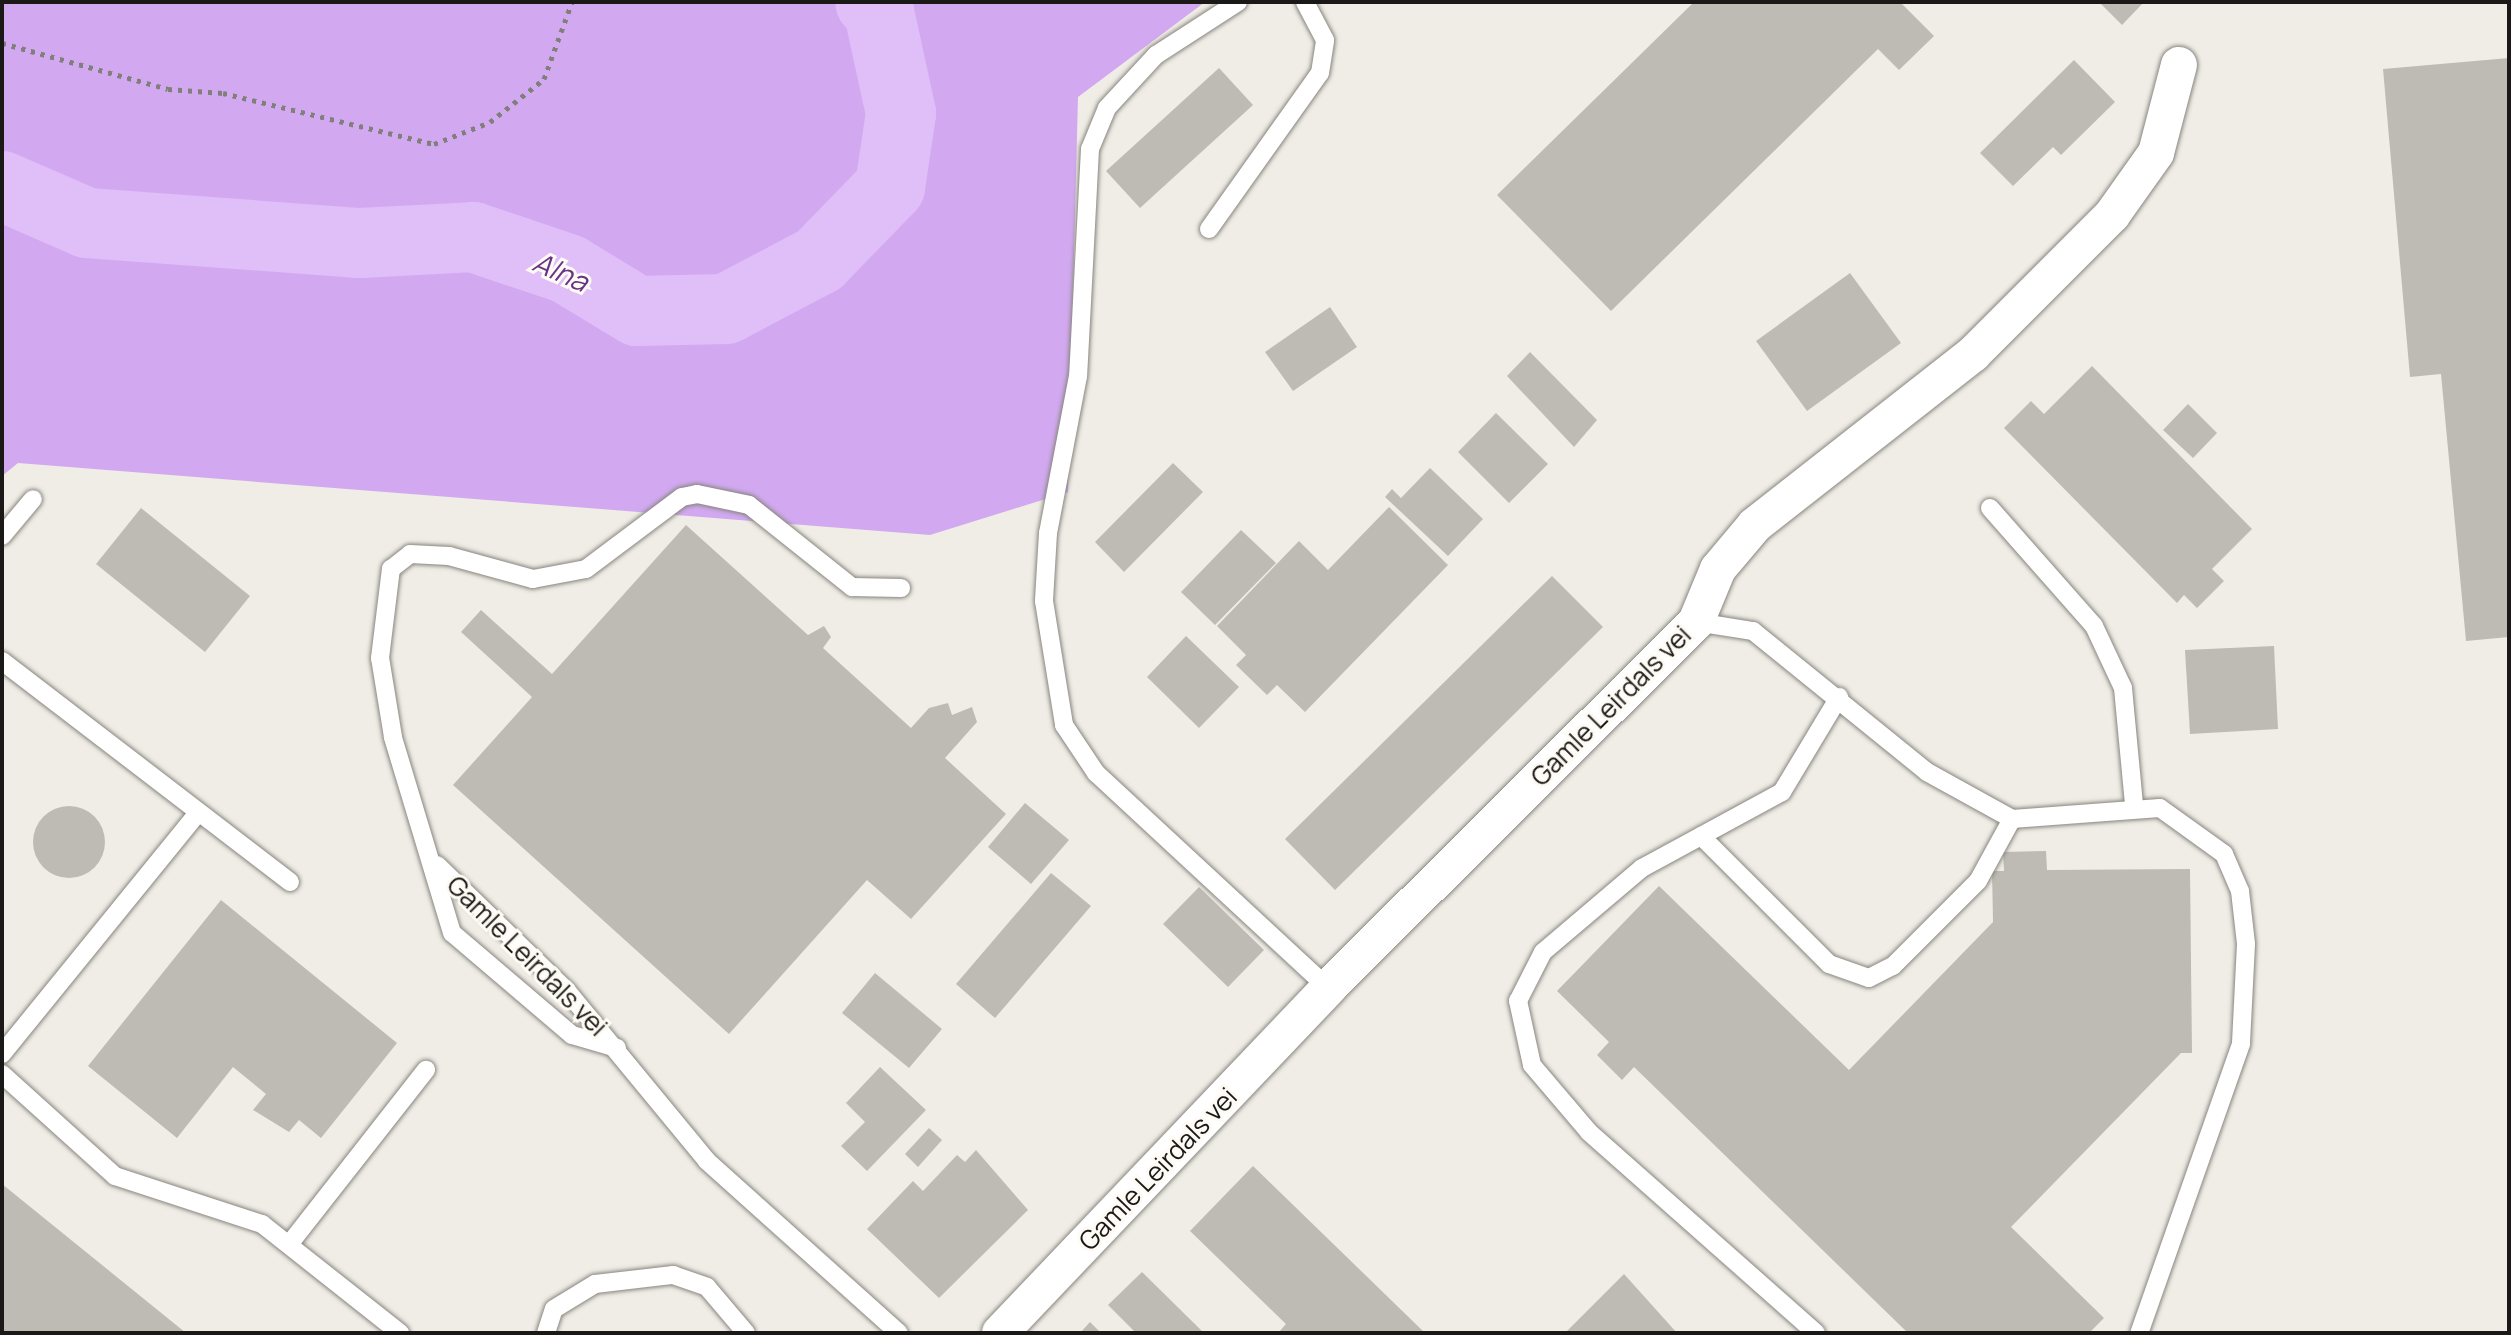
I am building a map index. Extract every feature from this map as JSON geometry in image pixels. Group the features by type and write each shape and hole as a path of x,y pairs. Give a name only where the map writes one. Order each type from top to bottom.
{"street":[{"name":"Gamle Leirdals vei","path":"1000,1333 1328,988 1696,622 1718,569 1755,525 1973,354 2112,215 2156,153 2179,65"}],"lane":[{"path":"1238,2 1156,55 1107,108 1090,149 1078,376 1048,533 1044,601 1064,725 1096,773 1328,988"},
{"path":"1209,229 1320,73 1325,40 1305,2"},
{"name":"Gamle Leirdals vei","path":"617,1048 572,1035 452,933 436,863 404,779 380,658 391,569 410,554 449,556 533,579 573,572 682,497 697,494 749,505 852,587 901,588"},
{"path":"2,536 33,499"},
{"path":"1990,508 2094,626 2123,688 2134,805"},
{"path":"1696,622 1753,631 1839,697 1927,772 2012,819 2056,821 2134,805 2160,808 2224,854 2240,891 2247,998 2241,1044 2139,1333"},
{"path":"2,661 290,882"},
{"path":"1816,1333 1589,1132 1522,1043 1518,1001 1543,952 1642,868 1782,792 1839,697"},
{"path":"2,1054 198,813"},
{"path":"1701,836 1829,964 1869,978 1893,966 1978,881 2012,819"},
{"name":"Gamle Leirdals vei","path":"436,863 617,1048 707,1161 899,1333"},
{"path":"291,1242 426,1070"},
{"path":"2,1074 115,1176 232,1212 291,1242 400,1333"},
{"path":"546,1333 554,1309 595,1284 673,1275 707,1287 746,1333"}],"path":[{"path":"2,43 168,89 223,93 434,144 490,122 544,79 572,2"}],"shaded area":[{"path":"2,2 1205,2 1078,97 1068,492 930,535 18,463 2,476"}],"building":[{"path":"1694,2 1900,2 1934,36 1899,70 1878,49 1611,311 1497,195"},
{"path":"2099,2 2144,2 2122,25"},
{"path":"2509,58 2509,637 2466,641 2441,374 2410,377 2383,69"},
{"path":"2074,60 2115,102 2061,155 2053,147 2013,186 1980,153"},
{"path":"1219,68 1253,105 1140,208 1106,171"},
{"path":"1850,273 1901,343 1807,411 1756,341"},
{"path":"1330,307 1357,347 1293,391 1265,352"},
{"path":"1530,352 1597,420 1574,447 1507,376"},
{"path":"2092,366 2252,529 2212,569 2224,581 2197,608 2184,595 2177,603 2004,428 2031,401 2044,414"},
{"path":"2188,404 2217,433 2193,458 2163,430"},
{"path":"1496,413 1548,464 1509,503 1458,452"},
{"path":"1173,463 1203,492 1124,572 1095,542"},
{"path":"1430,468 1483,519 1448,556 1385,497 1392,489 1401,498"},
{"path":"1389,507 1448,565 1305,712 1277,685 1267,695 1236,665 1246,655 1217,626 1299,541 1328,570"},
{"path":"141,508 250,596 205,652 96,564"},
{"path":"686,525 808,635 824,626 831,637 823,648 911,728 929,708 948,703 952,715 972,707 977,722 945,758 1006,814 911,919 867,880 729,1034 453,785 532,697 461,632 481,610 552,674"},
{"path":"1241,530 1276,563 1215,625 1181,592"},
{"path":"1552,576 1603,627 1335,890 1285,839"},
{"path":"1186,636 1239,687 1199,728 1147,677"},
{"path":"2274,646 2278,729 2190,734 2185,650"},
{"path":"1025,803 1069,840 1031,884 988,847"},
{"path":"76,806 95,816 103,828 103,856 95,868 83,876 62,878 43,868 35,856 33,835 43,816 55,808"},
{"path":"2046,851 2047,870 2190,869 2192,1053 2181,1053 2011,1227 2104,1318 2089,1333 1908,1333 1634,1067 1622,1080 1597,1055 1609,1042 1557,991 1659,886 1849,1070 1993,922 1992,871 2004,871 2003,852"},
{"path":"1051,873 1091,906 995,1018 956,984"},
{"path":"1199,887 1264,950 1228,987 1163,924"},
{"path":"221,900 397,1043 321,1138 299,1120 289,1132 253,1110 266,1094 233,1067 177,1138 88,1066"},
{"path":"875,973 942,1029 909,1068 842,1013"},
{"path":"880,1067 926,1110 867,1171 841,1146 865,1122 846,1103"},
{"path":"929,1128 942,1140 918,1167 905,1154"},
{"path":"976,1150 1028,1210 939,1298 867,1229 913,1181 923,1191 957,1155 965,1162"},
{"path":"1253,1166 1425,1333 1278,1333 1286,1324 1190,1231"},
{"path":"2,1184 186,1333 2,1333"},
{"path":"1142,1272 1204,1333 1136,1333 1108,1305"},
{"path":"1624,1274 1677,1333 1565,1333"},
{"path":"1090,1322 1101,1333 1080,1333"}],"waterway":[{"name":"Alna","path":"2,186 87,223 360,243 473,237 568,269 637,311 726,309 819,260 890,187 901,113 879,12 870,2"}]}
